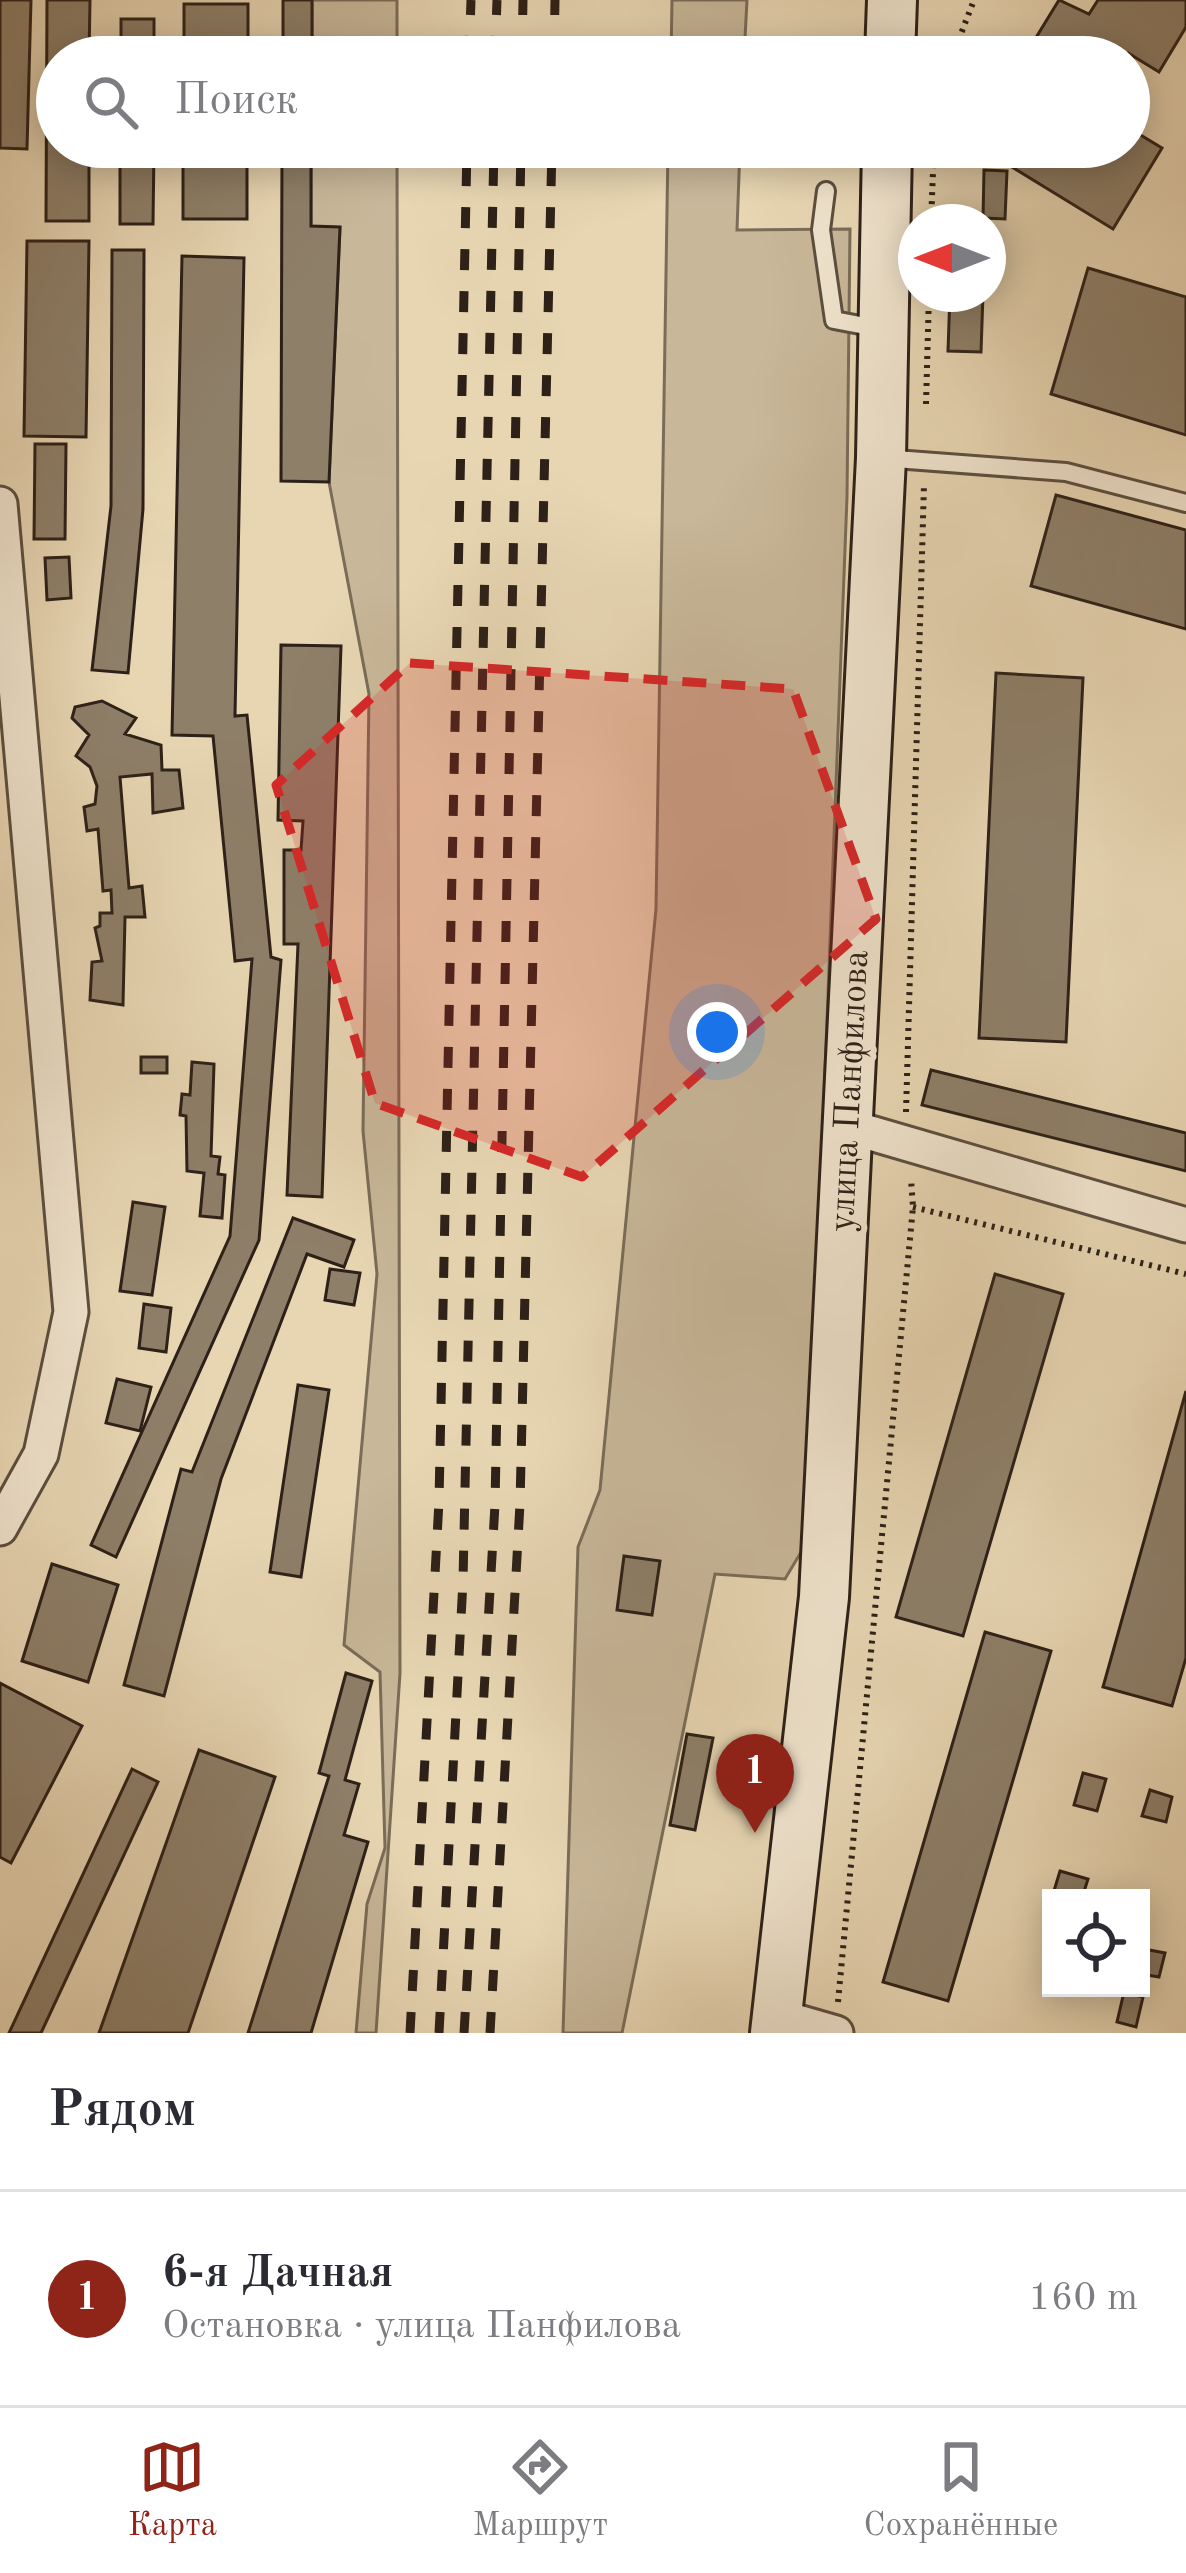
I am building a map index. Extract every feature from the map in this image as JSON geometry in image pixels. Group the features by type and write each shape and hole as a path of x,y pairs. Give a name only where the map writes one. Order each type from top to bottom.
{"main road":[{"path":"891,36 892,0"},
{"name":"улица Панфилова","path":"776,2025 824,1598 850,1126 903,459 882,329 886,168"}],"street":[{"path":"0,504 71,1312 41,1454 0,1528"},
{"path":"850,1126 1186,1225"},
{"path":"776,2025 836,2033"}],"lane":[{"path":"826,191 821,230 834,320 882,329"},
{"path":"903,459 1066,472 1186,503"}],"path":[{"path":"960,36 974,0"},
{"path":"932,204 933,168"},
{"path":"836,2033 913,1207 908,1144 903,459 926,312"},
{"path":"913,1207 1186,1274"}],"highlighted area":[{"path":"410,663 793,689 876,919 582,1177 375,1103 276,785"}],"shaded area":[{"path":"312,0 397,0 397,36 312,36"},
{"path":"672,0 747,0 745,36 671,36"},
{"path":"311,168 397,168 400,1673 376,2033 356,2033 367,1904 385,1848 380,1672 344,1645 377,1274 363,1131 369,694 329,482 340,228 311,226"},
{"path":"668,168 739,168 737,230 850,229 847,497 807,1542 785,1579 715,1574 622,2033 563,2033 578,1547 600,1490 656,909"}],"building":[{"path":"0,0 31,0 27,149 0,148"},
{"path":"47,0 90,0 89,36 47,36"},
{"path":"283,0 312,0 312,36 283,36"},
{"path":"1059,0 1089,14 1098,0 1186,0 1186,27 1159,72 1150,66 1150,36 1037,36"},
{"path":"184,4 248,4 248,36 184,36"},
{"path":"121,19 154,19 154,36 121,36"},
{"path":"1150,141 1162,148 1150,168"},
{"path":"46,168 89,168 89,221 46,221"},
{"path":"120,168 154,168 153,224 120,224"},
{"path":"183,168 247,168 247,219 183,219"},
{"path":"282,168 311,168 311,226 340,227 329,482 281,481"},
{"path":"1014,168 1150,168 1113,229"},
{"path":"984,170 1007,171 1006,204 983,204"},
{"path":"27,241 89,241 86,437 24,436"},
{"path":"112,250 144,250 143,509 128,673 92,670 111,506"},
{"path":"182,256 244,258 235,716 247,715 271,957 281,960 259,1240 116,1557 91,1545 230,1236 252,959 235,961 213,736 172,735"},
{"path":"1088,268 1186,297 1186,435 1051,394"},
{"path":"949,312 982,312 981,352 948,351"},
{"path":"35,444 66,444 65,539 34,539"},
{"path":"1056,495 1186,530 1186,629 1031,586"},
{"path":"69,557 71,598 47,600 45,558"},
{"path":"281,645 341,646 322,1197 287,1195 298,944 284,944 284,850 301,850 303,821 278,820"},
{"path":"996,673 1083,678 1066,1042 979,1038"},
{"path":"102,701 136,718 125,734 161,745 162,770 179,770 183,808 153,813 152,774 120,777 129,888 142,886 145,917 125,917 123,1005 90,1000 92,962 102,961 95,928 100,926 100,913 112,913 111,890 103,891 98,829 87,831 84,807 95,804 97,786 90,767 76,756 89,735 72,718 75,707"},
{"path":"141,1057 167,1057 167,1073 141,1073"},
{"path":"192,1062 214,1064 211,1156 220,1157 218,1174 225,1175 222,1218 200,1216 204,1173 187,1171 186,1116 180,1115 182,1094 190,1095"},
{"path":"931,1070 1186,1133 1186,1171 922,1105"},
{"path":"133,1202 165,1207 152,1295 120,1291"},
{"path":"293,1218 354,1240 344,1267 307,1254 221,1479 164,1696 124,1685 181,1469 192,1472"},
{"path":"330,1269 360,1273 354,1305 325,1300"},
{"path":"995,1274 1063,1294 963,1636 896,1617"},
{"path":"144,1304 171,1308 166,1352 139,1348"},
{"path":"117,1379 151,1387 140,1431 106,1423"},
{"path":"298,1385 329,1390 301,1577 270,1572"},
{"path":"1186,1391 1186,1658 1172,1706 1103,1687"},
{"path":"624,1556 660,1561 652,1615 617,1610"},
{"path":"52,1564 118,1585 88,1682 22,1661"},
{"path":"985,1632 1051,1651 948,2001 883,1982"},
{"path":"346,1673 372,1681 345,1780 359,1784 344,1835 368,1842 311,2033 248,2033 329,1776 319,1773"},
{"path":"0,1683 82,1726 11,1863 0,1857"},
{"path":"687,1734 713,1738 695,1830 670,1825"},
{"path":"199,1750 275,1777 188,2033 99,2033"},
{"path":"132,1769 158,1782 41,2033 9,2033"},
{"path":"1083,1773 1106,1779 1097,1811 1074,1805"},
{"path":"1150,1790 1172,1797 1166,1822 1142,1816"},
{"path":"1060,1871 1088,1879 1085,1889 1055,1889"},
{"path":"1150,1950 1165,1953 1159,1977 1150,1976"},
{"path":"1123,1997 1143,1997 1136,2027 1117,2022"}],"railway":[{"path":"470,36 471,0"},
{"path":"496,36 497,0"},
{"path":"522,36 523,0"},
{"path":"554,36 555,0"},
{"path":"410,2033 439,1501 467,168"},
{"path":"439,2033 463,1581 494,168"},
{"path":"464,2033 495,1505 521,168"},
{"path":"490,2033 520,1504 552,168"}],"place":[{"name":"6-я Дачная","path":"755,1833"}]}
